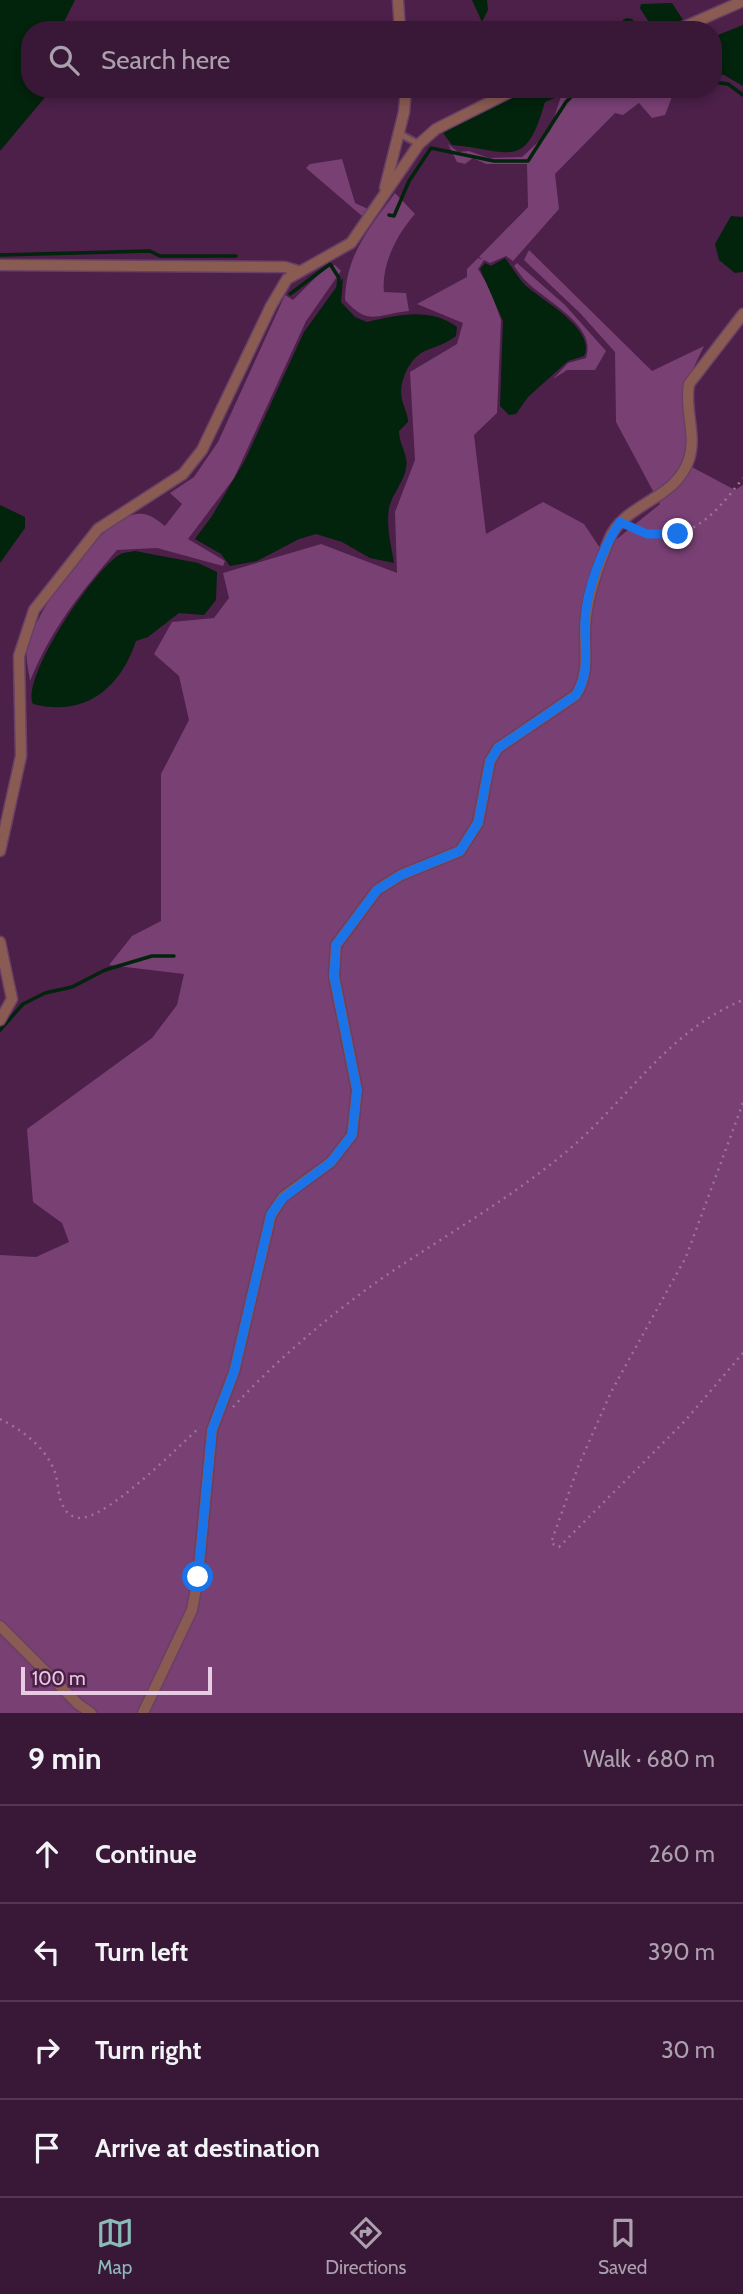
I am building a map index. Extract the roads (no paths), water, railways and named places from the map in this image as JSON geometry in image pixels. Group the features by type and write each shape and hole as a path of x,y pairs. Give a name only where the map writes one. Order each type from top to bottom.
{"street":[{"path":"398,0 399,21"},
{"path":"697,21 743,1"},
{"path":"384,195 405,98"},
{"path":"0,851 21,756 19,656 34,610 98,530 183,474 190,466 202,450 271,306 288,279 351,243 419,144 436,129 498,98"},
{"path":"0,265 285,267 298,271"},
{"path":"143,1713 192,1610 198,1577 212,1430 224,1411 271,1214 283,1198 331,1162 352,1135 357,1090 334,976 336,945 377,890 401,875 460,851 478,823 490,761 498,748 576,695 583,682 587,664 585,620 590,595 610,537 620,522 665,494 685,469 691,442 689,384 743,314"},
{"path":"0,942 12,999 0,1020"},
{"path":"0,1626 78,1704 91,1713"}],"lane":[{"path":"399,133 419,144"}],"waterway":[{"path":"722,83 728,84 743,95"},
{"path":"389,215 394,216 409,181 431,148 494,161 528,161 570,98"},
{"path":"0,255 150,251 160,256 236,256"},
{"path":"290,294 330,264 339,278 338,287"},
{"path":"0,1030 23,1004 45,993 72,987 105,970 152,956 174,956"}]}
